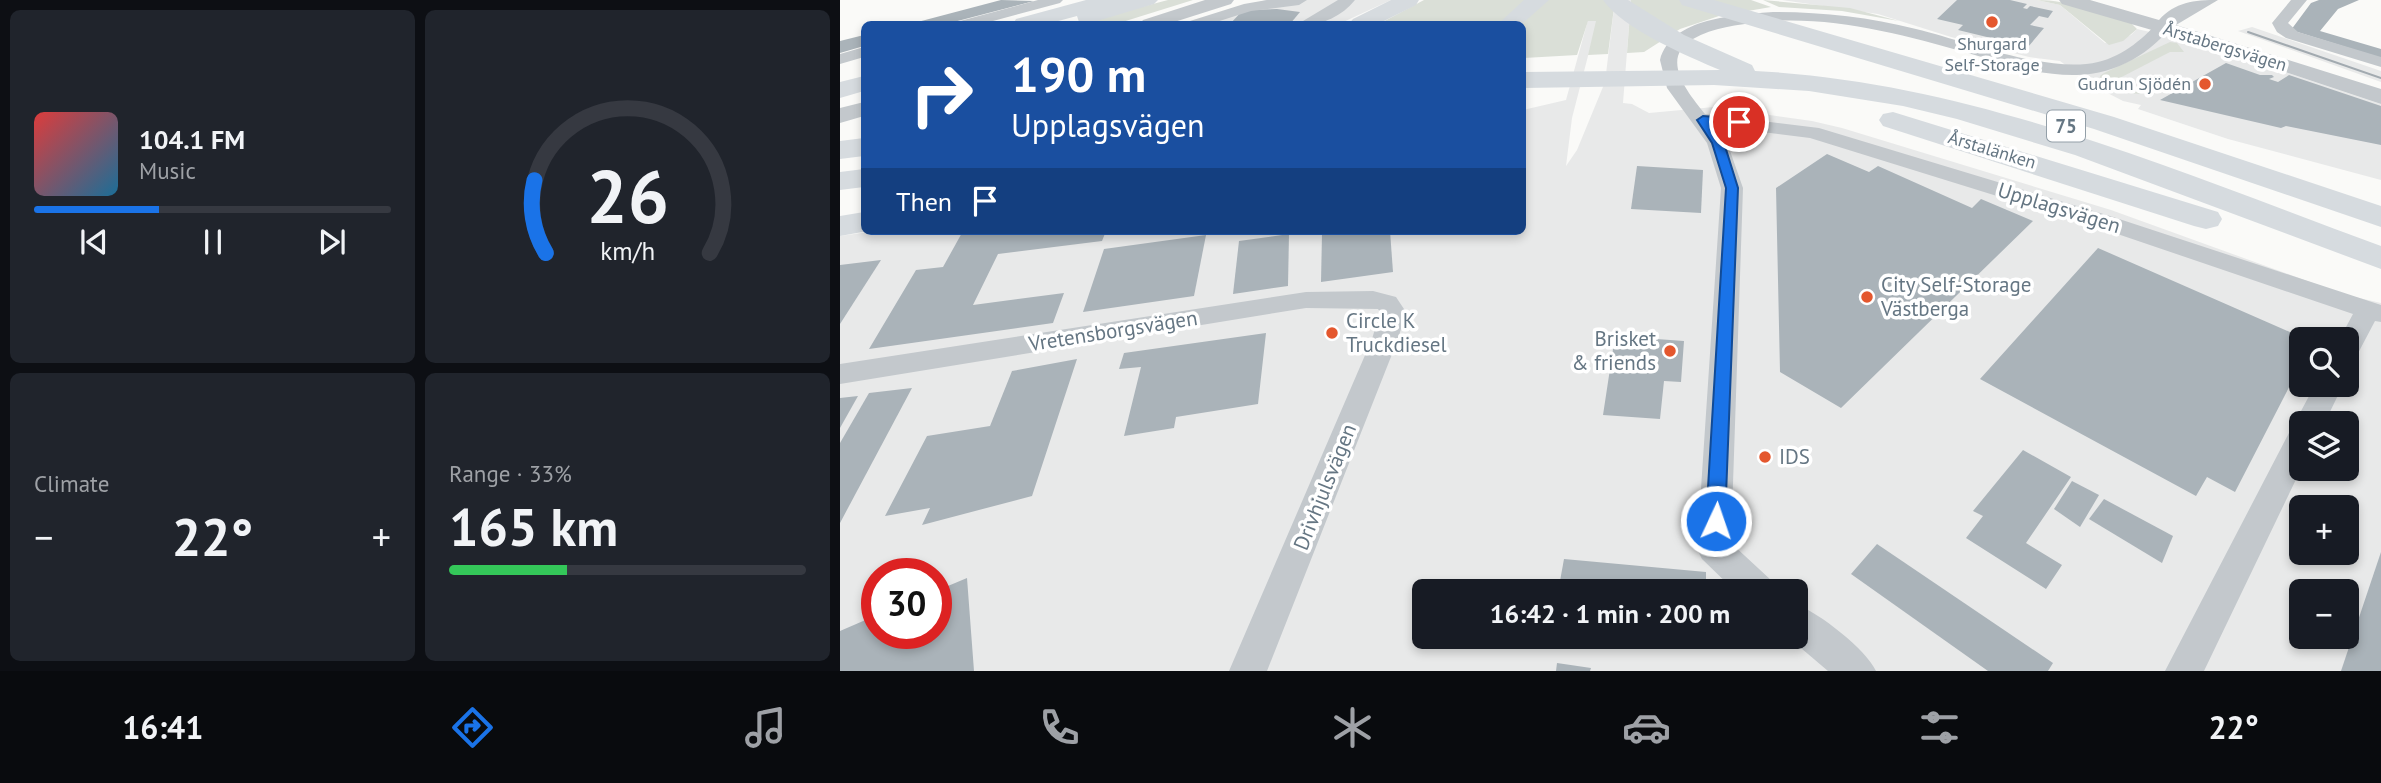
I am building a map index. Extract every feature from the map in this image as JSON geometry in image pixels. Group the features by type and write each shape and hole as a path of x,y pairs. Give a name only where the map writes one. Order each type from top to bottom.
{"highway":[{"path":"1513,21 1538,0"},
{"name":"Årstalänken","path":"1614,0 1647,25 1707,56 1786,87 2030,162 2381,276"},
{"name":"75","path":"1690,0 2104,123 2381,217"},
{"path":"1366,21 1406,1"},
{"name":"75","path":"1526,69 1672,59 1788,64 1881,77 1999,105 2381,232"},
{"name":"75","path":"1526,69 1817,85 1901,97 2031,132 2150,172 2381,258"},
{"path":"840,150 861,147"},
{"path":"840,166 861,163"},
{"path":"840,181 861,178"},
{"path":"840,204 861,200"},
{"path":"840,226 861,222"}],"main road":[{"path":"1035,21 1110,0"},
{"path":"1074,21 1147,0"},
{"path":"840,77 861,71"},
{"path":"840,90 861,84"}],"street":[{"path":"976,21 1055,0"},
{"path":"1159,21 1224,0"},
{"path":"1206,21 1249,8 1299,0"},
{"path":"1312,21 1347,0"},
{"name":"Årstabergsvägen","path":"2069,0 2165,24 2381,87"},
{"name":"Årstabergsvägen","path":"2093,0 2381,97"},
{"path":"1746,579 1714,549 1732,188 1718,143 1703,120 1672,84 1668,66 1671,51 1680,39 1728,21 1780,14 1840,18 1887,27 2038,66 2067,70 2108,66 2148,41 2183,10 2208,0"},
{"path":"2299,0 2280,23 2283,29 2292,35 2381,62"},
{"path":"840,59 861,53"},
{"path":"840,116 861,110"},
{"name":"Upplagsvägen","path":"1703,120 1812,132 2102,221 2374,312 2359,333"},
{"name":"Vretensborgsvägen","path":"840,374 1306,300 1373,299 1387,303"},
{"name":"Drivhjulsvägen","path":"1248,671 1385,339 1393,312 1387,303"},
{"path":"2184,671 2289,463"},
{"path":"1808,631 1857,671"}],"shaded area":[{"path":"1168,0 1193,0 1126,21 1088,21"},
{"path":"1266,0 1391,0 1346,21 1200,21"},
{"path":"1424,0 1615,0 1608,54 1588,55 1596,21 1588,21 1577,55 1526,58 1526,21 1385,21"},
{"path":"1615,0 1631,0 1623,103 1632,104 1649,113 1714,107 1842,128 2111,210 2346,295 2381,303 2381,671 840,671 840,236 861,233 1526,235 1526,109 1566,100 1588,20 1597,21 1572,118 1566,166 1577,150 1605,82"},
{"path":"1631,0 1751,0 1771,7 1719,16 1680,29 1644,52 1627,53"},
{"path":"1763,0 1850,8 1899,21 1842,11 1779,7"},
{"path":"1782,0 2037,0 2060,5 2105,43 2131,35 2137,29 2202,44 2381,104 2381,180 2228,139 2138,109 2141,105 2123,101 2094,86 2060,61 2029,57 1951,37 1878,14"},
{"path":"2037,0 2085,8 2131,23 2137,29 2123,41 2109,45 2060,5"},
{"path":"2252,27 2381,71 2381,82 2238,31"},
{"path":"2170,42 2177,43 2184,52 2170,52 2112,82 2141,94 2129,93 2101,80 2100,76 2104,73"}],"building":[{"path":"1001,0 1034,1 957,21 921,21"},
{"name":"Shurgard Self-Storage","path":"1957,0 2010,0 2027,4 2023,8 2030,6 2053,11 2048,18 2039,16 2030,25 2044,28 2028,47 1958,30 1963,25 1937,19"},
{"path":"2319,0 2359,0 2338,9 2320,31 2381,49 2381,58 2291,30 2311,3"},
{"path":"1277,9 1300,12 1292,21 1233,21 1243,10"},
{"path":"861,36 861,47 840,53 840,41"},
{"path":"2226,63 2260,75 2272,75 2274,77 2269,79 2278,82 2289,75 2381,106 2381,145 2286,126 2281,128 2160,100"},
{"name":"City Self-Storage Västberga","path":"1827,154 1869,172 1878,166 1972,208 1981,199 2033,221 1841,408 1780,372 1776,188"},
{"path":"1637,166 1703,170 1701,213 1631,209"},
{"path":"961,235 1104,235 1102,241 998,254 973,305 1064,293 1053,323 869,349 916,270 943,267"},
{"path":"1206,235 1194,296 1083,312 1104,249"},
{"path":"1289,235 1288,286 1233,294 1239,241"},
{"path":"1322,235 1390,235 1393,272 1321,282"},
{"path":"2098,248 2289,332 2289,387 2235,492 2207,477 2196,496 1980,379"},
{"path":"881,260 840,324 840,265"},
{"path":"1266,333 1258,404 1176,417 1174,428 1124,436 1141,367 1119,369 1124,353"},
{"path":"1615,336 1684,341 1681,382 1664,381 1660,419 1603,415"},
{"path":"1077,359 1032,496 922,525 930,508 885,516 927,436 990,426 1012,371"},
{"path":"912,388 840,523 840,443 869,393"},
{"path":"858,396 840,428 840,398"},
{"path":"2023,450 2071,477 2026,543 2062,565 2046,589 1966,538 1983,516 1973,511"},
{"path":"2072,481 2099,495 2080,527 2054,509"},
{"path":"2104,499 2173,536 2162,563 2089,519"},
{"path":"1877,544 2053,663 2048,671 1988,671 1851,574"},
{"path":"2381,552 2381,671 2341,671 2348,649 2359,649 2359,617"},
{"path":"1564,559 1706,572 1706,579 1560,579"},
{"path":"967,578 974,671 840,671 840,631 861,622 861,649 952,649 952,584"},
{"path":"1557,663 1591,668 1590,671 1556,671"}],"tram line":[{"path":"2248,32 2381,78"}],"place":[{"name":"Shurgard Self-Storage","path":"1992,22"},
{"name":"Gudrun Sjödén","path":"2205,84"},
{"name":"City Self-Storage Västberga","path":"1867,297"},
{"name":"Circle K Truckdiesel","path":"1332,333"},
{"name":"Brisket & friends","path":"1670,351"},
{"name":"IDS","path":"1765,457"}],"route":[{"path":"1716,521 1732,188 1718,143 1703,120 1739,122"}]}
